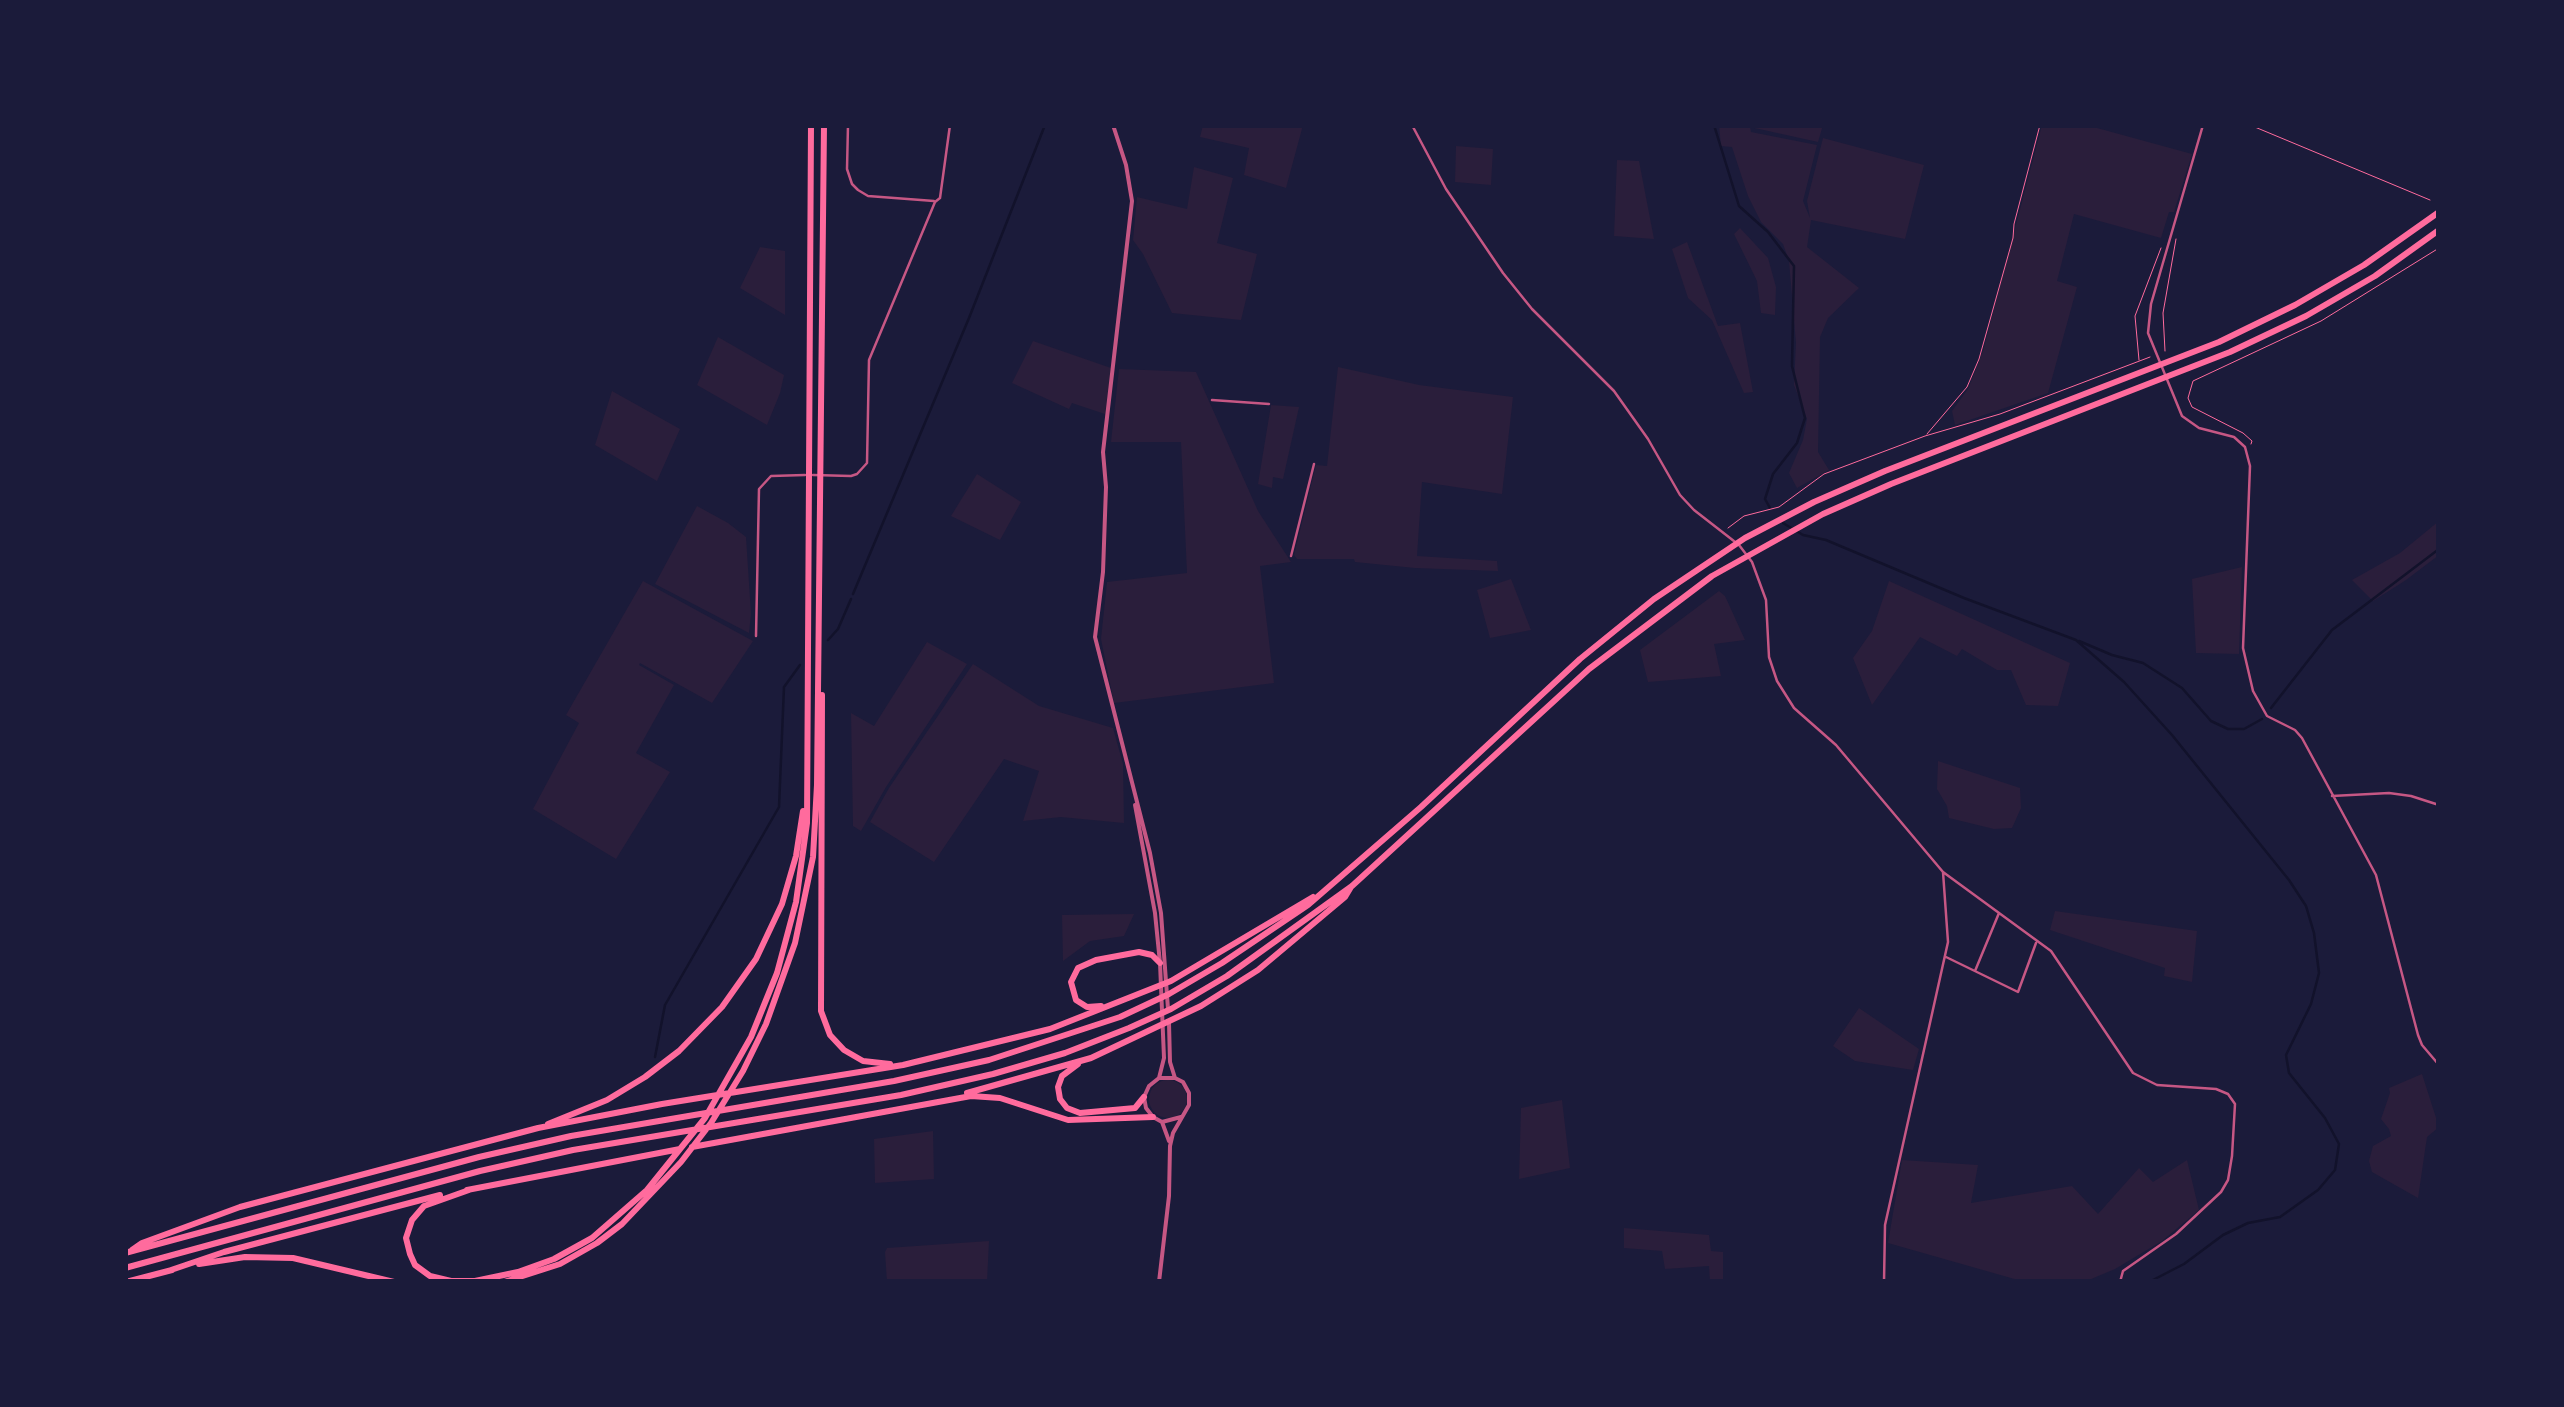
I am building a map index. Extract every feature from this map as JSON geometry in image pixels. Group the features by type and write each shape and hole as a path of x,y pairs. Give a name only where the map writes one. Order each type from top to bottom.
{"highway":[{"path":"469,1190 424,1206 412,1220 406,1238 415,1265 430,1276 475,1281 554,1259 616,1219 671,1162 734,1072 766,1004 792,920 806,823 811,125"},
{"path":"504,1282 560,1264 597,1243 622,1224 682,1162 743,1071 786,970 808,886 816,828 824,125"},
{"path":"128,1252 547,1142 894,1081 989,1060 1058,1040 1169,994 1272,932 1384,840 1580,659 1654,599 1724,552 1830,495 2219,342 2364,265 2439,212"},
{"path":"125,1268 514,1163 668,1132 901,1095 993,1074 1065,1053 1171,1009 1264,952 1352,886 1590,669 1652,618 1731,564 1839,507 2230,352 2306,316 2375,276 2439,230"},
{"path":"820,684 822,1011 830,1034 852,1056 874,1064 911,1062"},
{"path":"538,1128 607,1100 645,1077 706,1026 737,988 770,932 790,879 801,828 807,746"},
{"path":"1144,1097 1135,1108 1080,1113 1060,1099 1058,1088 1062,1076 1091,1058 1201,1006 1240,982 1345,897 1352,886"},
{"path":"128,1252 142,1243 240,1207 538,1128 911,1062 1050,1029 1118,1004 1192,970 1305,899 1316,896"},
{"path":"1118,1004 1094,1008 1081,1004 1072,994 1072,974 1085,963 1139,952 1152,955 1160,963"},
{"path":"913,1108 1091,1058"},
{"path":"126,1282 331,1223 469,1190 971,1096 1000,1098 1068,1120 1152,1117"},
{"path":"171,1270 245,1257 293,1258 394,1282"}],"street":[{"path":"848,125 848,177 858,190 868,196 935,202"},
{"path":"756,636 757,496 763,481 771,476 844,476 857,474 867,463 869,360 940,198 950,125"},
{"path":"1113,125 1132,201 1103,452 1103,572 1094,637 1150,853 1161,913 1170,1062 1175,1078 1189,1092 1189,1106 1170,1146"},
{"path":"1412,125 1446,189 1503,273 1532,309 1614,391 1680,495 1739,545 1766,600 1769,657 1786,698 1804,720 1836,745 1943,872 2061,962 2080,998 2133,1073 2157,1085 2216,1089 2228,1094 2234,1104 2228,1180 2221,1192 2176,1234 2122,1272 2120,1282"},
{"path":"2203,125 2148,316 2152,348 2173,400 2189,422 2234,438 2247,454 2250,484 2244,655 2260,707 2302,738 2376,876 2418,1035 2439,1065"},
{"path":"1212,400 1269,404"},
{"path":"1291,556 1314,464"},
{"path":"1125,756 1164,975"},
{"path":"2332,796 2389,793 2439,805"},
{"path":"1884,1282 1886,1224 1945,956 1948,934 1943,872"},
{"path":"1975,972 2000,912"},
{"path":"1945,956 2018,992 2036,941"},
{"path":"1159,1078 1166,1036"},
{"path":"1175,1078 1159,1078 1144,1097 1152,1117 1162,1122 1181,1118"},
{"path":"1159,1282 1170,1196 1170,1146 1162,1122"}],"path":[{"path":"1925,436 1967,387 1979,359 2040,125"},
{"path":"2250,125 2430,200"},
{"path":"2247,454 2252,441 2243,433 2192,407 2188,398 2194,380 2321,321 2439,248"},
{"path":"1723,532 1744,516 1779,507 1824,474 2148,358"}],"shaded area":[{"path":"1203,125 1303,125 1286,188 1244,175 1249,148 1200,137"},
{"path":"1719,125 1823,125 1818,142 1750,127 1751,132 1817,145 1803,201 1810,218 1807,201 1823,138 1924,165 1905,239 1811,220 1807,247 1859,288 1828,318 1820,337 1818,452 1829,470 1797,488 1789,473 1807,419 1794,385 1796,343 1789,261 1783,244 1761,222 1748,196 1732,147 1721,146"},
{"path":"2042,125 2086,125 2192,154 2174,212 2169,212 2161,238 2074,214 2057,281 2077,287 2048,393 1955,425 1952,411 1968,389 1983,351"},
{"path":"1456,146 1493,149 1491,185 1455,182"},
{"path":"1617,160 1639,161 1654,239 1614,236"},
{"path":"1194,167 1233,178 1217,243 1257,254 1241,320 1172,313 1133,240 1137,197 1187,209"},
{"path":"1740,228 1768,258 1776,287 1775,315 1761,313 1757,281 1734,234"},
{"path":"1687,242 1718,326 1740,323 1753,392 1744,393 1712,320 1688,298 1672,249"},
{"path":"760,247 785,251 785,315 740,288"},
{"path":"718,337 784,375 767,425 697,385"},
{"path":"1033,341 1111,368 1105,414 1072,403 1069,409 1012,383"},
{"path":"1338,367 1419,385 1513,397 1502,494 1422,482 1417,556 1497,561 1498,571 1415,568 1354,559 1297,559 1294,555 1316,465 1327,466"},
{"path":"1119,369 1196,372 1258,511 1291,562 1260,566 1274,683 1114,703 1101,639 1107,582 1187,573 1181,442 1111,442"},
{"path":"612,391 680,429 657,481 595,445"},
{"path":"1271,405 1299,407 1283,479 1273,477 1272,488 1258,484"},
{"path":"977,474 1021,502 1000,540 951,516"},
{"path":"697,506 746,537 749,633 655,584"},
{"path":"2439,521 2439,555 2406,580 2373,601 2352,580 2400,553"},
{"path":"2242,567 2239,654 2196,653 2192,579"},
{"path":"1511,579 1531,630 1490,638 1477,590"},
{"path":"643,581 753,641 712,703 640,663 674,685 636,753 670,772 616,859 533,809 579,723 566,715"},
{"path":"1889,581 2070,663 2058,706 2026,705 2011,670 1997,670 1962,649 1957,656 1920,637 1872,705 1853,658 1872,631"},
{"path":"1719,591 1745,640 1714,644 1721,676 1648,682 1640,650"},
{"path":"927,642 967,664 861,831 853,826 851,713 874,726"},
{"path":"973,664 1039,706 1113,728 1123,764 1124,823 1061,817 1023,821 1039,771 1004,759 934,862 870,822"},
{"path":"1938,761 2020,788 2021,808 2012,828 1994,829 1949,818 1937,789"},
{"path":"2055,911 2197,931 2192,982 2164,976 2165,968 2050,930"},
{"path":"1134,914 1124,936 1090,941 1063,961 1062,915"},
{"path":"1859,1008 1919,1049 1913,1070 1855,1061 1833,1046"},
{"path":"2422,1074 2439,1127 2427,1137 2418,1198 2372,1172 2369,1161 2373,1146 2391,1136 2381,1119 2389,1088"},
{"path":"1168,1080 1182,1085 1187,1099 1182,1113 1168,1118 1154,1113 1149,1099 1154,1085"},
{"path":"1562,1100 1570,1168 1519,1179 1521,1108"},
{"path":"933,1131 934,1179 875,1183 874,1139"},
{"path":"1902,1160 1978,1165 1971,1203 2072,1186 2098,1214 2139,1168 2153,1182 2187,1160 2199,1210 2162,1241 2084,1282 2025,1282 1888,1243"},
{"path":"1624,1228 1709,1235 1711,1251 1723,1252 1723,1282 1710,1282 1709,1266 1665,1269 1662,1251 1624,1248"},
{"path":"989,1241 987,1282 887,1282 887,1248"}],"waterway":[{"path":"853,594 1045,125"},
{"path":"1714,125 1739,206 1768,232 1794,266 1792,366 1805,418 1797,443 1773,474 1765,499 1770,508"},
{"path":"1783,523 1803,535 1826,540 2076,640 2124,682 2172,735 2306,906 2319,973 2311,1004 2286,1055 2289,1073 2325,1118 2339,1144 2335,1170 2318,1190 2280,1217 2248,1223 2223,1235 2184,1264 2149,1282"},
{"path":"2271,708 2332,630 2439,549"},
{"path":"828,640 838,629 851,599"},
{"path":"2079,641 2143,663 2182,688 2211,721 2228,729 2244,729 2262,719"},
{"path":"655,1057 665,1005 779,807 784,687 800,665"}]}
